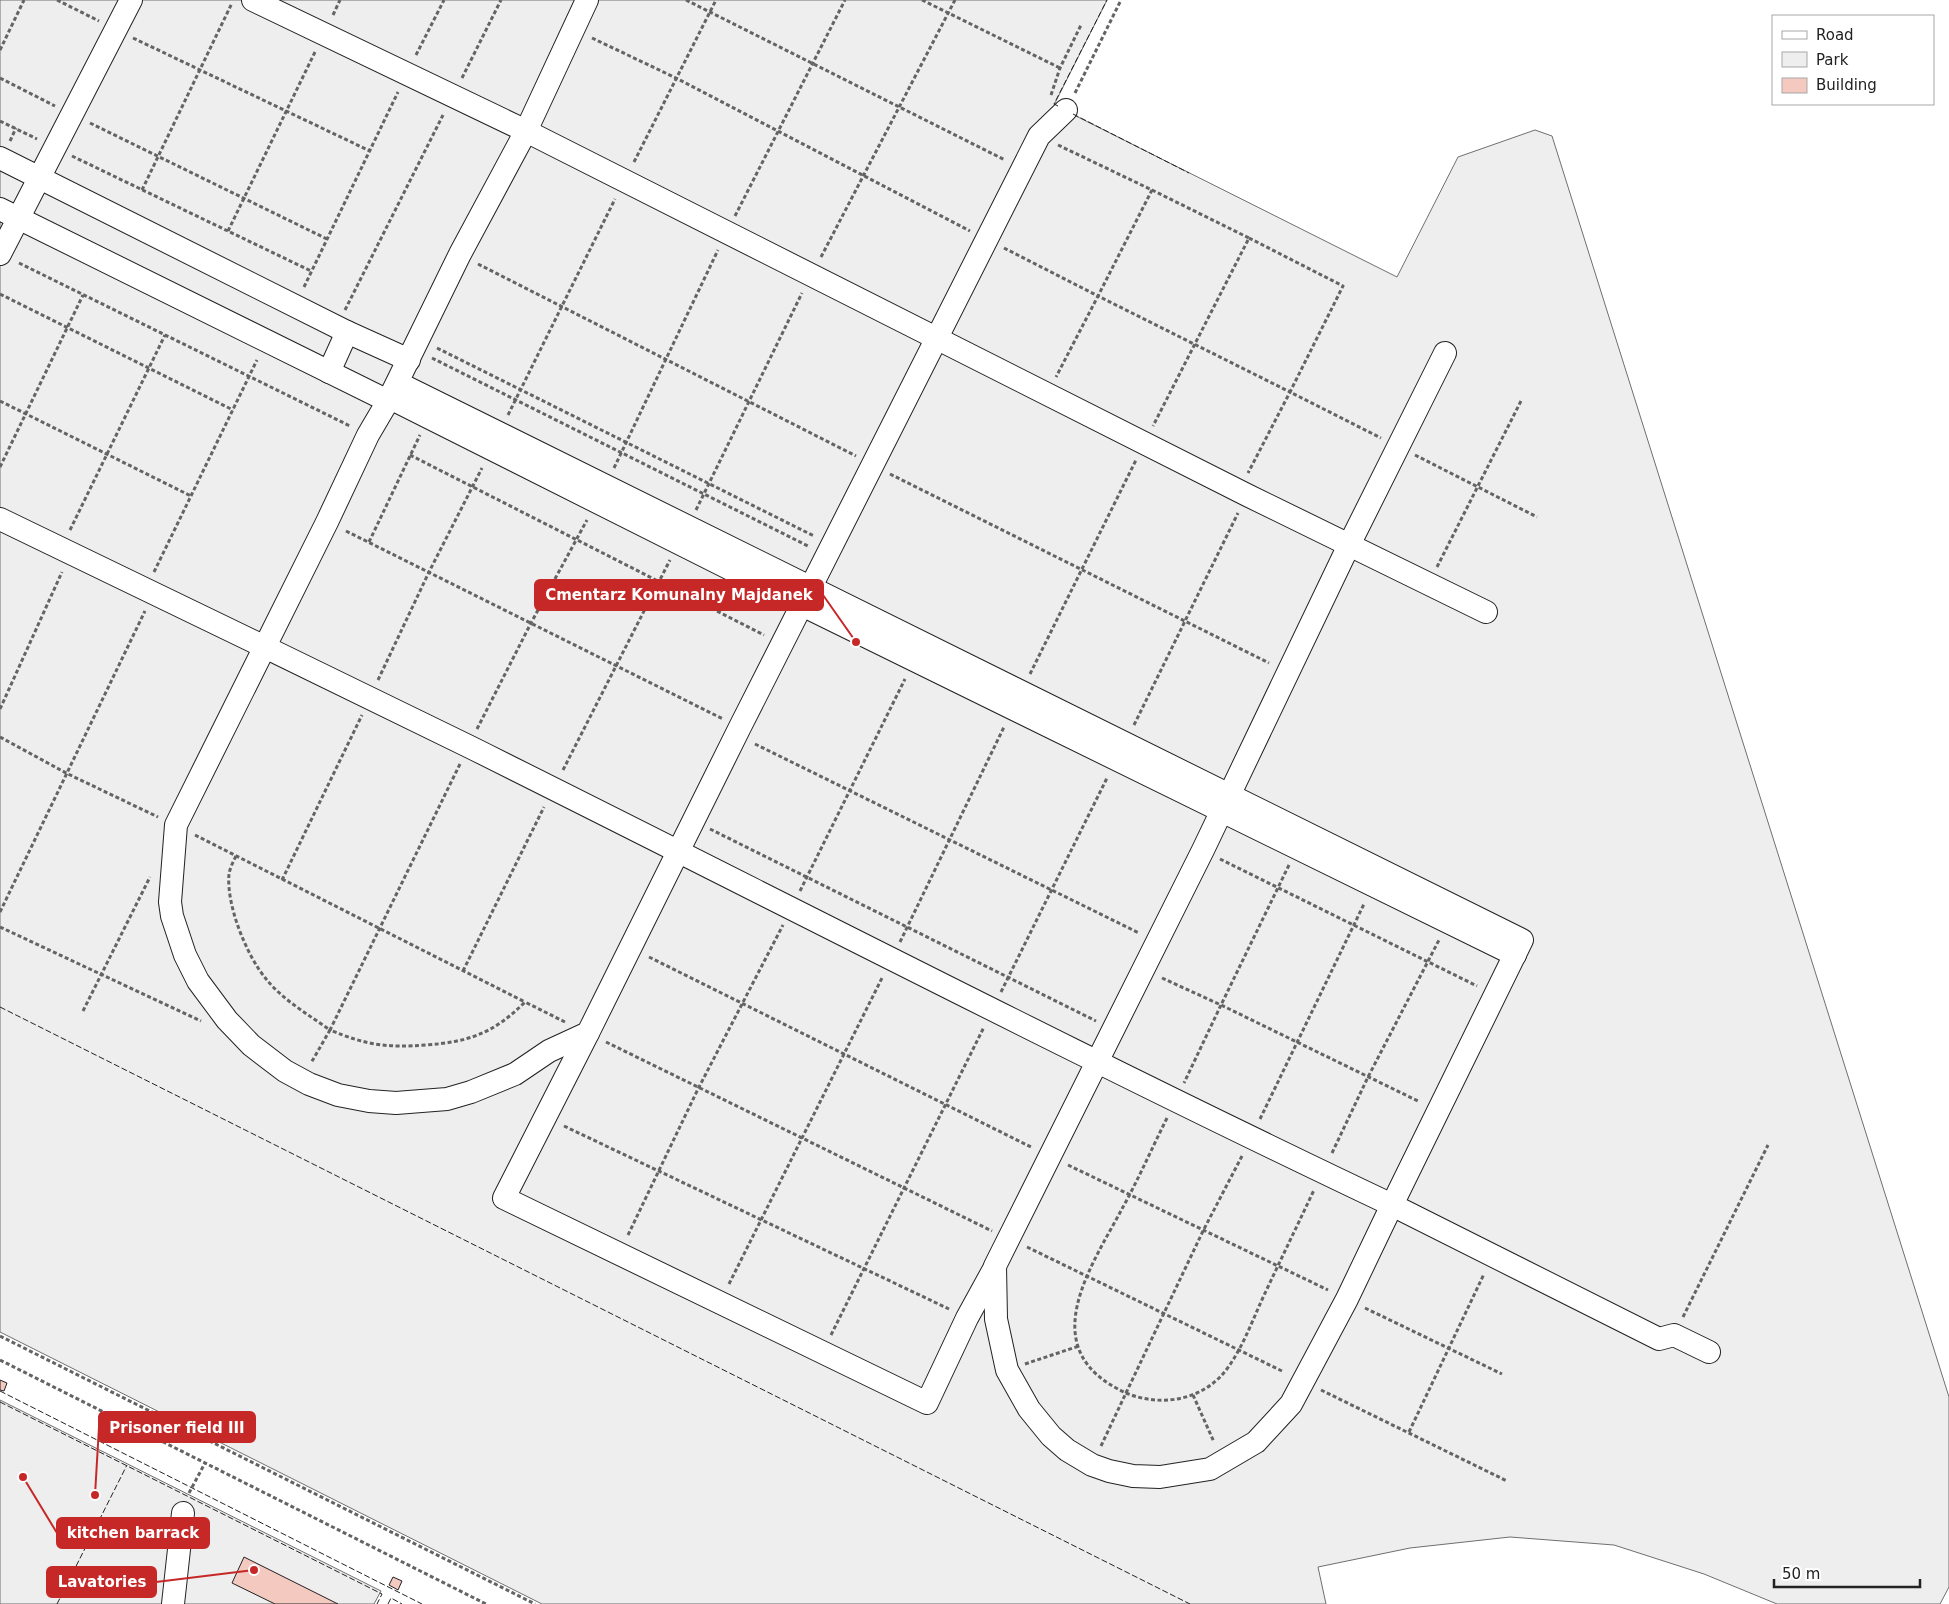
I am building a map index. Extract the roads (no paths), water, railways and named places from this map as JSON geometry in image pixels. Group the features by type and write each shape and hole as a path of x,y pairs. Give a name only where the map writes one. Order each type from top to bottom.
{"street":[{"path":"0,254 9,214 39,177 131,0"},
{"path":"253,0 526,131 1047,395 1486,612"},
{"path":"587,0 526,131 460,254 392,394 368,435 327,522 176,825 170,902 179,942 194,972 227,1020 262,1054 285,1071 338,1095 369,1101 396,1103 447,1099 471,1092 515,1074 549,1051 588,1033"},
{"path":"1058,106 1038,136 504,1198 927,1403 967,1318 1009,1239 1112,1029 1144,970 1287,672 1445,353"},
{"path":"0,158 342,329 414,350"},
{"path":"9,214 329,372 392,394 496,441 1225,803 1522,940 1347,1299 1304,1382 1282,1415 1256,1442 1224,1463 1196,1473 1160,1477 1133,1476 1109,1471 1067,1450 1051,1436 1029,1409 1007,1370 996,1319 995,1266"},
{"path":"329,372 342,329"},
{"path":"392,394 429,417 496,441 597,502 679,543 807,596 915,659 1017,700"},
{"path":"0,519 150,590 468,746 891,960 1252,1136 1659,1338 1674,1335 1709,1352"},
{"path":"1225,803 1297,848 1515,955"},
{"path":"173,1604 183,1513"}],"place":[{"name":"Cmentarz Komunalny Majdanek","path":"856,642"},
{"name":"kitchen barrack","path":"23,1477"},
{"name":"Prisoner field III","path":"95,1495"},
{"name":"Lavatories","path":"254,1570"}]}
